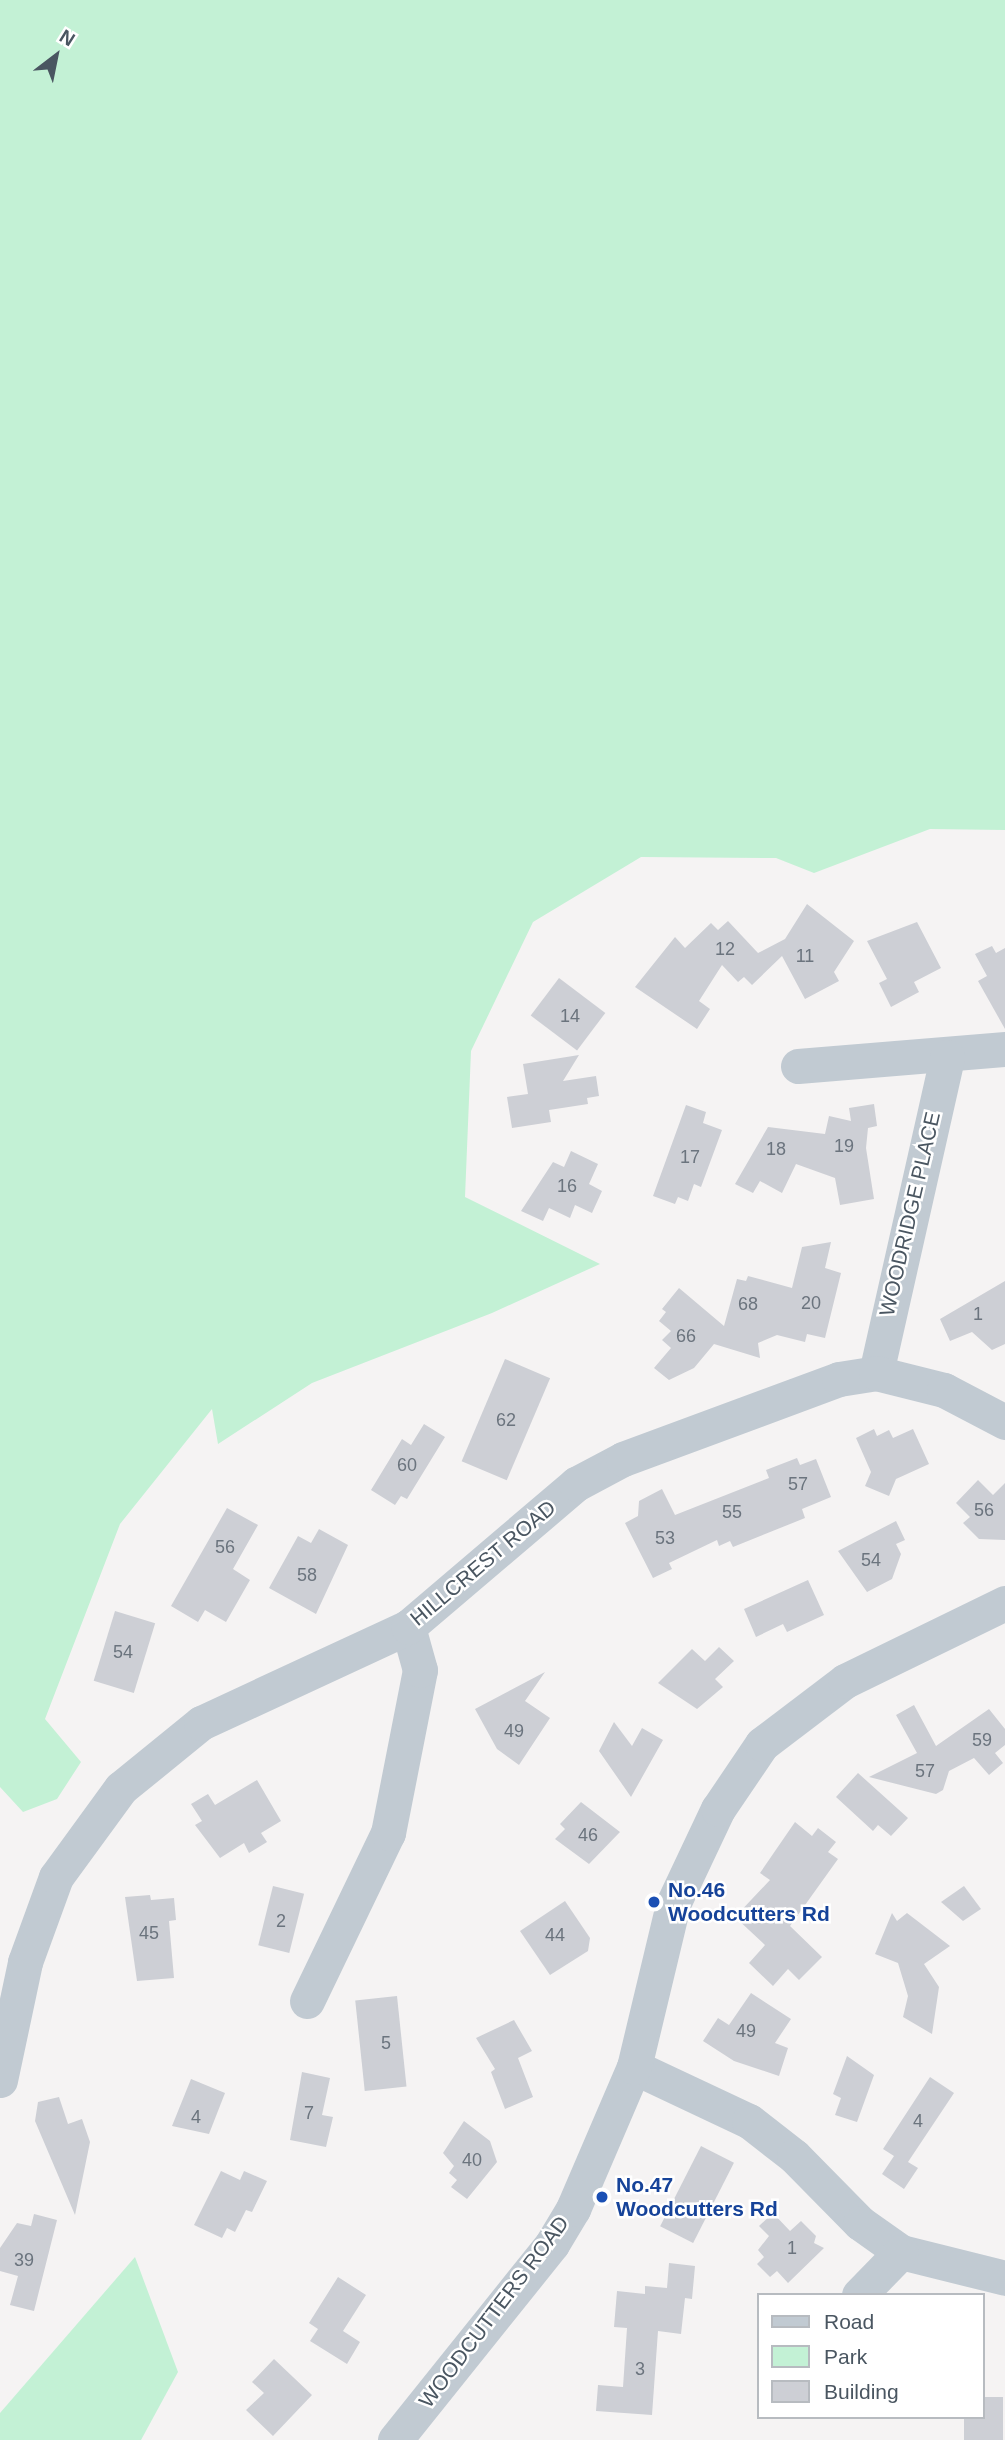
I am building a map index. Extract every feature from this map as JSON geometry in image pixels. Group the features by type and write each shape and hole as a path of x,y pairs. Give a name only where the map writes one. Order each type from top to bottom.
{"street":[{"path":"798,1066 947,1057 1005,1049"},
{"name":"WOODRIDGE PLACE","path":"876,1373 947,1057"},
{"name":"HILLCREST ROAD","path":"0,2080 38,1915 78,1840 121,1788 201,1723 408,1627 599,1470 839,1379 876,1373 944,1390 1005,1422"},
{"name":"WOODCUTTERS ROAD","path":"395,2440 552,2244 605,2141 634,2067 673,1904 718,1809 762,1744 845,1681 1005,1603"},
{"path":"307,2001 388,1833 420,1670 408,1627"},
{"path":"634,2067 749,2121 794,2156 860,2223 901,2252 1005,2278"},
{"path":"861,2293 901,2252"}],"green space":[{"path":"0,0 1005,0 1005,830 930,829 814,873 776,858 641,857 533,922 471,1051 465,1197 600,1264 492,1313 312,1383 218,1444 212,1409 120,1524 45,1719 81,1762 57,1799 23,1812 0,1787"},
{"path":"135,2257 178,2372 141,2440 0,2440 0,2413"}],"building":[{"path":"807,904 854,941 834,972 839,981 805,999 782,956 752,985 744,977 738,982 722,965 699,1001 710,1009 697,1029 635,987 675,937 685,948 711,923 718,930 728,921 758,953 785,939"},
{"path":"917,922 941,968 914,982 919,992 891,1007 879,983 887,979 867,941"},
{"path":"992,946 996,953 1005,948 1005,1029 978,981 987,976 975,954"},
{"path":"559,978 605,1013 577,1050 531,1016"},
{"path":"579,1055 563,1081 596,1076 599,1096 587,1098 588,1104 549,1110 551,1122 512,1128 507,1097 528,1094 523,1064"},
{"path":"874,1104 877,1126 868,1128 866,1148 874,1199 840,1205 835,1178 796,1164 782,1193 760,1181 753,1193 735,1184 768,1127 825,1134 829,1116 851,1121 849,1108"},
{"path":"686,1105 706,1112 703,1123 722,1130 701,1187 694,1184 688,1201 678,1197 675,1204 653,1196"},
{"path":"571,1151 598,1164 589,1184 602,1191 592,1213 575,1205 570,1218 549,1208 543,1221 521,1211 553,1162 564,1167"},
{"path":"831,1242 825,1268 841,1273 825,1338 807,1334 805,1342 777,1335 758,1343 760,1358 714,1344 694,1368 669,1380 654,1368 671,1348 662,1340 671,1331 659,1321 666,1312 662,1309 679,1288 724,1326 737,1279 746,1281 748,1276 792,1288 802,1247"},
{"path":"1005,1281 1005,1344 992,1350 972,1332 950,1341 940,1319"},
{"path":"505,1359 550,1378 507,1480 462,1461"},
{"path":"424,1424 445,1437 407,1499 401,1496 395,1505 371,1490 402,1439 411,1445"},
{"path":"874,1429 877,1436 889,1430 893,1438 913,1429 929,1464 896,1479 889,1496 865,1486 871,1472 856,1438"},
{"path":"797,1458 800,1465 816,1459 831,1497 802,1509 805,1518 733,1547 730,1541 719,1546 717,1540 669,1563 672,1569 653,1578 625,1523 638,1516 639,1501 662,1489 675,1515 769,1478 766,1470"},
{"path":"978,1480 993,1495 1005,1483 1005,1540 979,1539 963,1523 970,1517 956,1503"},
{"path":"227,1508 258,1525 233,1569 250,1580 226,1622 205,1610 198,1622 171,1606"},
{"path":"896,1521 905,1540 896,1544 901,1554 892,1579 867,1592 838,1551"},
{"path":"319,1529 348,1545 316,1614 269,1588 298,1536 311,1543"},
{"path":"808,1580 824,1615 787,1632 783,1624 756,1637 744,1609"},
{"path":"115,1611 155,1623 134,1693 94,1681"},
{"path":"719,1647 734,1661 715,1679 723,1687 697,1709 658,1683 692,1649 705,1661"},
{"path":"545,1672 525,1701 550,1718 519,1765 497,1749 475,1709"},
{"path":"914,1705 936,1746 989,1709 1005,1729 1005,1745 995,1753 1003,1763 989,1775 974,1758 949,1771 943,1790 936,1794 869,1777 917,1753 896,1715"},
{"path":"614,1722 632,1746 642,1728 663,1740 631,1797 599,1751"},
{"path":"858,1773 908,1818 891,1836 878,1825 873,1831 836,1797"},
{"path":"257,1780 281,1821 261,1833 267,1842 249,1853 244,1843 220,1858 195,1825 202,1821 191,1804 208,1794 215,1805"},
{"path":"581,1802 620,1832 589,1864 555,1839 565,1829 560,1824"},
{"path":"795,1822 812,1836 818,1828 836,1842 828,1852 838,1859 790,1926 822,1957 799,1980 788,1969 773,1986 749,1963 765,1945 735,1917 770,1880 760,1873"},
{"path":"273,1886 304,1894 289,1953 258,1945"},
{"path":"964,1886 981,1909 963,1921 941,1902"},
{"path":"150,1895 151,1900 174,1898 176,1920 169,1921 174,1978 137,1981 125,1897"},
{"path":"565,1901 590,1938 588,1951 550,1975 520,1931"},
{"path":"892,1913 897,1921 907,1913 950,1946 924,1964 939,1987 932,2034 903,2017 908,1996 898,1963 875,1954"},
{"path":"751,1993 791,2019 775,2043 788,2048 779,2076 734,2061 703,2041 718,2018 729,2025"},
{"path":"397,1996 407,2087 365,2091 355,2000"},
{"path":"514,2020 532,2051 518,2058 533,2097 505,2109 491,2072 495,2069 476,2038"},
{"path":"847,2056 874,2075 857,2122 835,2115 841,2098 833,2094"},
{"path":"302,2072 330,2078 322,2115 333,2117 326,2147 290,2140"},
{"path":"930,2077 954,2093 908,2162 918,2168 904,2189 882,2174 894,2156 883,2149"},
{"path":"191,2079 225,2093 209,2134 172,2126"},
{"path":"59,2097 68,2124 82,2119 90,2142 75,2215 35,2121 38,2102"},
{"path":"464,2121 490,2141 497,2162 467,2199 451,2187 457,2180 449,2173 454,2166 443,2153"},
{"path":"701,2146 734,2163 693,2243 660,2226"},
{"path":"221,2171 240,2180 244,2171 267,2181 252,2212 246,2210 235,2232 227,2228 222,2238 194,2225"},
{"path":"773,2213 790,2231 801,2221 816,2236 814,2243 824,2248 788,2283 777,2271 770,2277 757,2264 764,2257 758,2250 769,2236 759,2226"},
{"path":"34,2214 57,2220 34,2311 10,2305 18,2276 0,2271 0,2248 17,2223 31,2226"},
{"path":"669,2263 695,2266 692,2299 685,2298 681,2334 658,2331 652,2415 596,2411 598,2385 623,2387 627,2328 614,2327 617,2291 645,2294 645,2286 667,2288"},
{"path":"338,2277 366,2295 343,2331 360,2342 347,2364 310,2341 318,2329 309,2323"},
{"path":"274,2359 312,2395 273,2436 246,2410 264,2393 252,2382"},
{"path":"984,2397 1003,2397 1003,2440 964,2440 964,2419 984,2419"}],"place":[{"name":"No.46 Woodcutters Rd","path":"654,1902"},
{"name":"No.47 Woodcutters Rd","path":"602,2197"}]}
